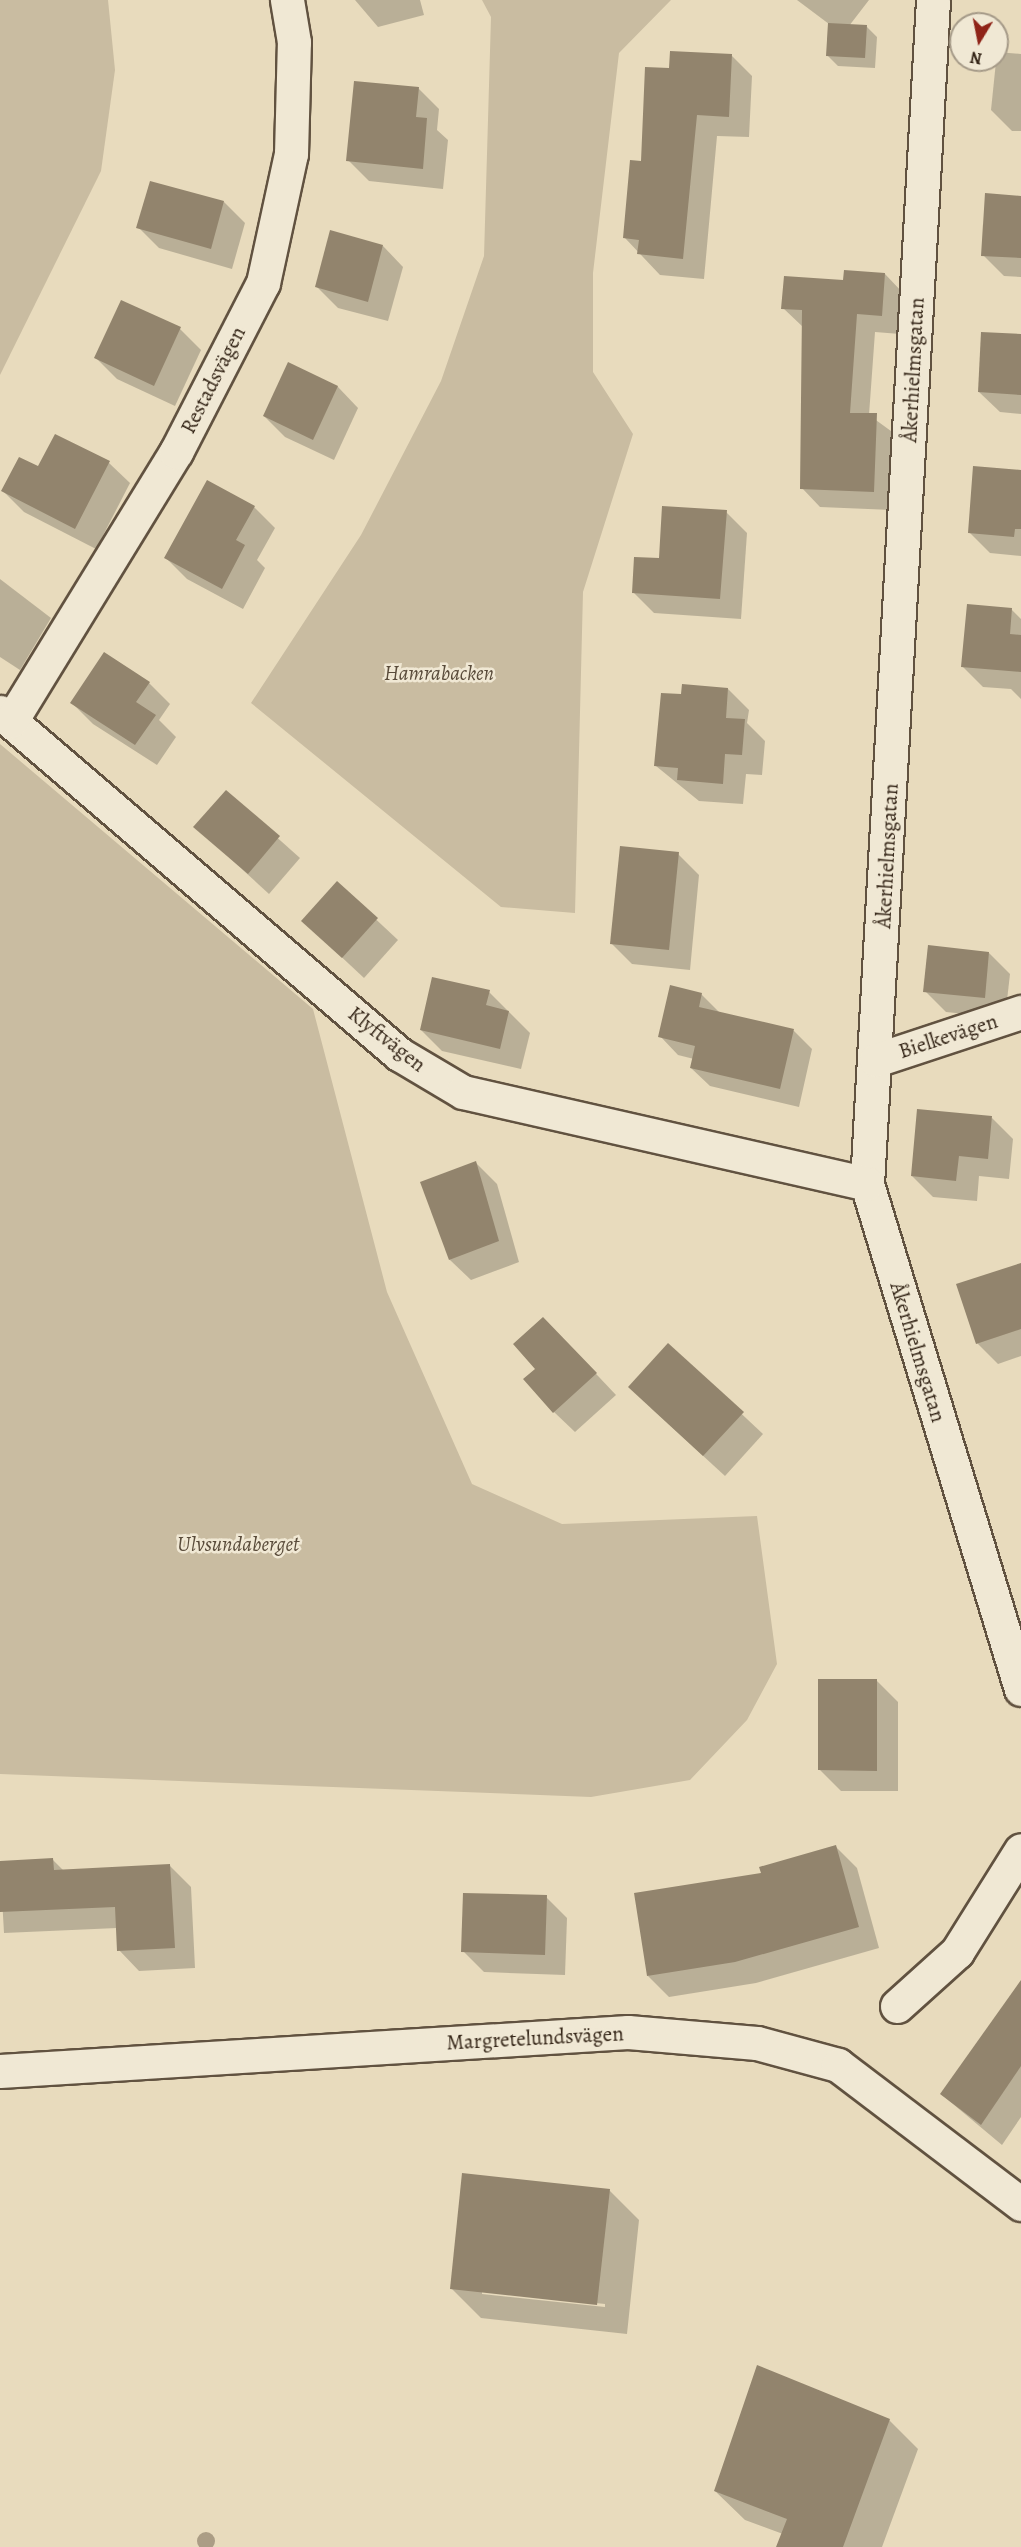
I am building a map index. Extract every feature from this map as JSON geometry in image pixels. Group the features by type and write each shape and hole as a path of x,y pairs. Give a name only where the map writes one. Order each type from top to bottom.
{"street":[{"name":"Restadsvägen","path":"6,716 176,452 263,283 291,154 294,42 287,0"},
{"name":"Åkerhielmsgatan","path":"933,0 876,1060 867,1184 1008,1603 1021,1689"},
{"name":"Klyftvägen","path":"6,716 399,1054 464,1092 867,1184"},
{"name":"Bielkevägen","path":"876,1060 1021,1012"},
{"path":"897,2006 957,1952 1021,1850"},
{"name":"Margretelundsvägen","path":"0,2071 628,2032 757,2043 838,2065 1021,2204"}],"green space":[{"path":"0,0 108,0 115,70 101,171 0,375"},
{"name":"Hamrabacken","path":"482,0 671,0 619,53 593,273 593,372 633,434 583,592 575,913 501,907 251,703 361,535 441,381 484,256 491,17"},
{"name":"Ulvsundaberget","path":"0,744 313,1009 387,1292 472,1484 562,1524 757,1516 777,1664 747,1720 690,1780 591,1797 0,1774"}],"shaded area":[{"path":"202,2532 210,2532 215,2537 213,2548 202,2550 197,2545 197,2537"}],"building":[{"path":"828,23 867,25 865,58 826,56"},
{"path":"670,51 732,54 729,117 697,115 683,259 637,254 639,240 623,238 630,160 641,161 645,67 669,68"},
{"path":"354,81 419,87 416,117 427,118 423,169 346,161"},
{"path":"150,181 224,201 211,249 136,228"},
{"path":"985,193 1021,196 1021,258 981,256"},
{"path":"330,230 383,245 368,302 315,287"},
{"path":"844,270 885,273 882,316 857,314 850,413 877,413 874,492 800,489 802,310 781,309 784,276 843,280"},
{"path":"121,300 181,327 154,386 94,358"},
{"path":"981,332 1021,334 1021,395 978,392"},
{"path":"288,362 338,386 313,440 263,416"},
{"path":"55,434 110,461 75,529 1,491 19,457 38,466"},
{"path":"973,466 1021,470 1021,529 1015,529 1014,537 968,533"},
{"path":"207,480 255,506 236,540 245,545 222,589 164,558"},
{"path":"662,506 727,510 720,599 632,593 634,557 659,558"},
{"path":"967,604 1012,608 1010,634 1021,635 1021,672 961,667"},
{"path":"104,652 150,682 136,702 156,715 135,745 70,703"},
{"path":"682,684 728,688 726,718 745,719 742,755 725,754 723,784 677,780 678,768 654,766 661,693 681,694"},
{"path":"226,790 280,836 248,874 193,827"},
{"path":"620,846 679,852 669,950 610,944"},
{"path":"337,881 378,918 342,958 301,921"},
{"path":"928,945 989,952 985,998 923,992"},
{"path":"432,977 490,990 486,1005 509,1011 500,1049 420,1030"},
{"path":"670,985 702,993 699,1007 794,1029 780,1089 690,1068 695,1046 658,1037"},
{"path":"917,1109 992,1116 988,1159 959,1156 956,1181 911,1176"},
{"path":"476,1161 499,1241 449,1260 420,1182"},
{"path":"1021,1263 1021,1329 976,1344 956,1284"},
{"path":"543,1317 597,1373 553,1413 523,1379 535,1369 513,1344"},
{"path":"668,1343 744,1412 703,1456 628,1387"},
{"path":"818,1679 877,1679 877,1771 818,1770"},
{"path":"836,1845 859,1927 735,1962 647,1976 634,1893 761,1873 759,1867"},
{"path":"53,1858 54,1870 170,1864 175,1948 117,1951 115,1907 0,1912 0,1861"},
{"path":"463,1893 547,1895 545,1955 461,1952"},
{"path":"1021,1980 1021,2066 981,2125 940,2094"},
{"path":"462,2173 610,2189 597,2305 450,2289"},
{"path":"757,2365 890,2419 843,2547 776,2547 787,2519 714,2491"}]}
